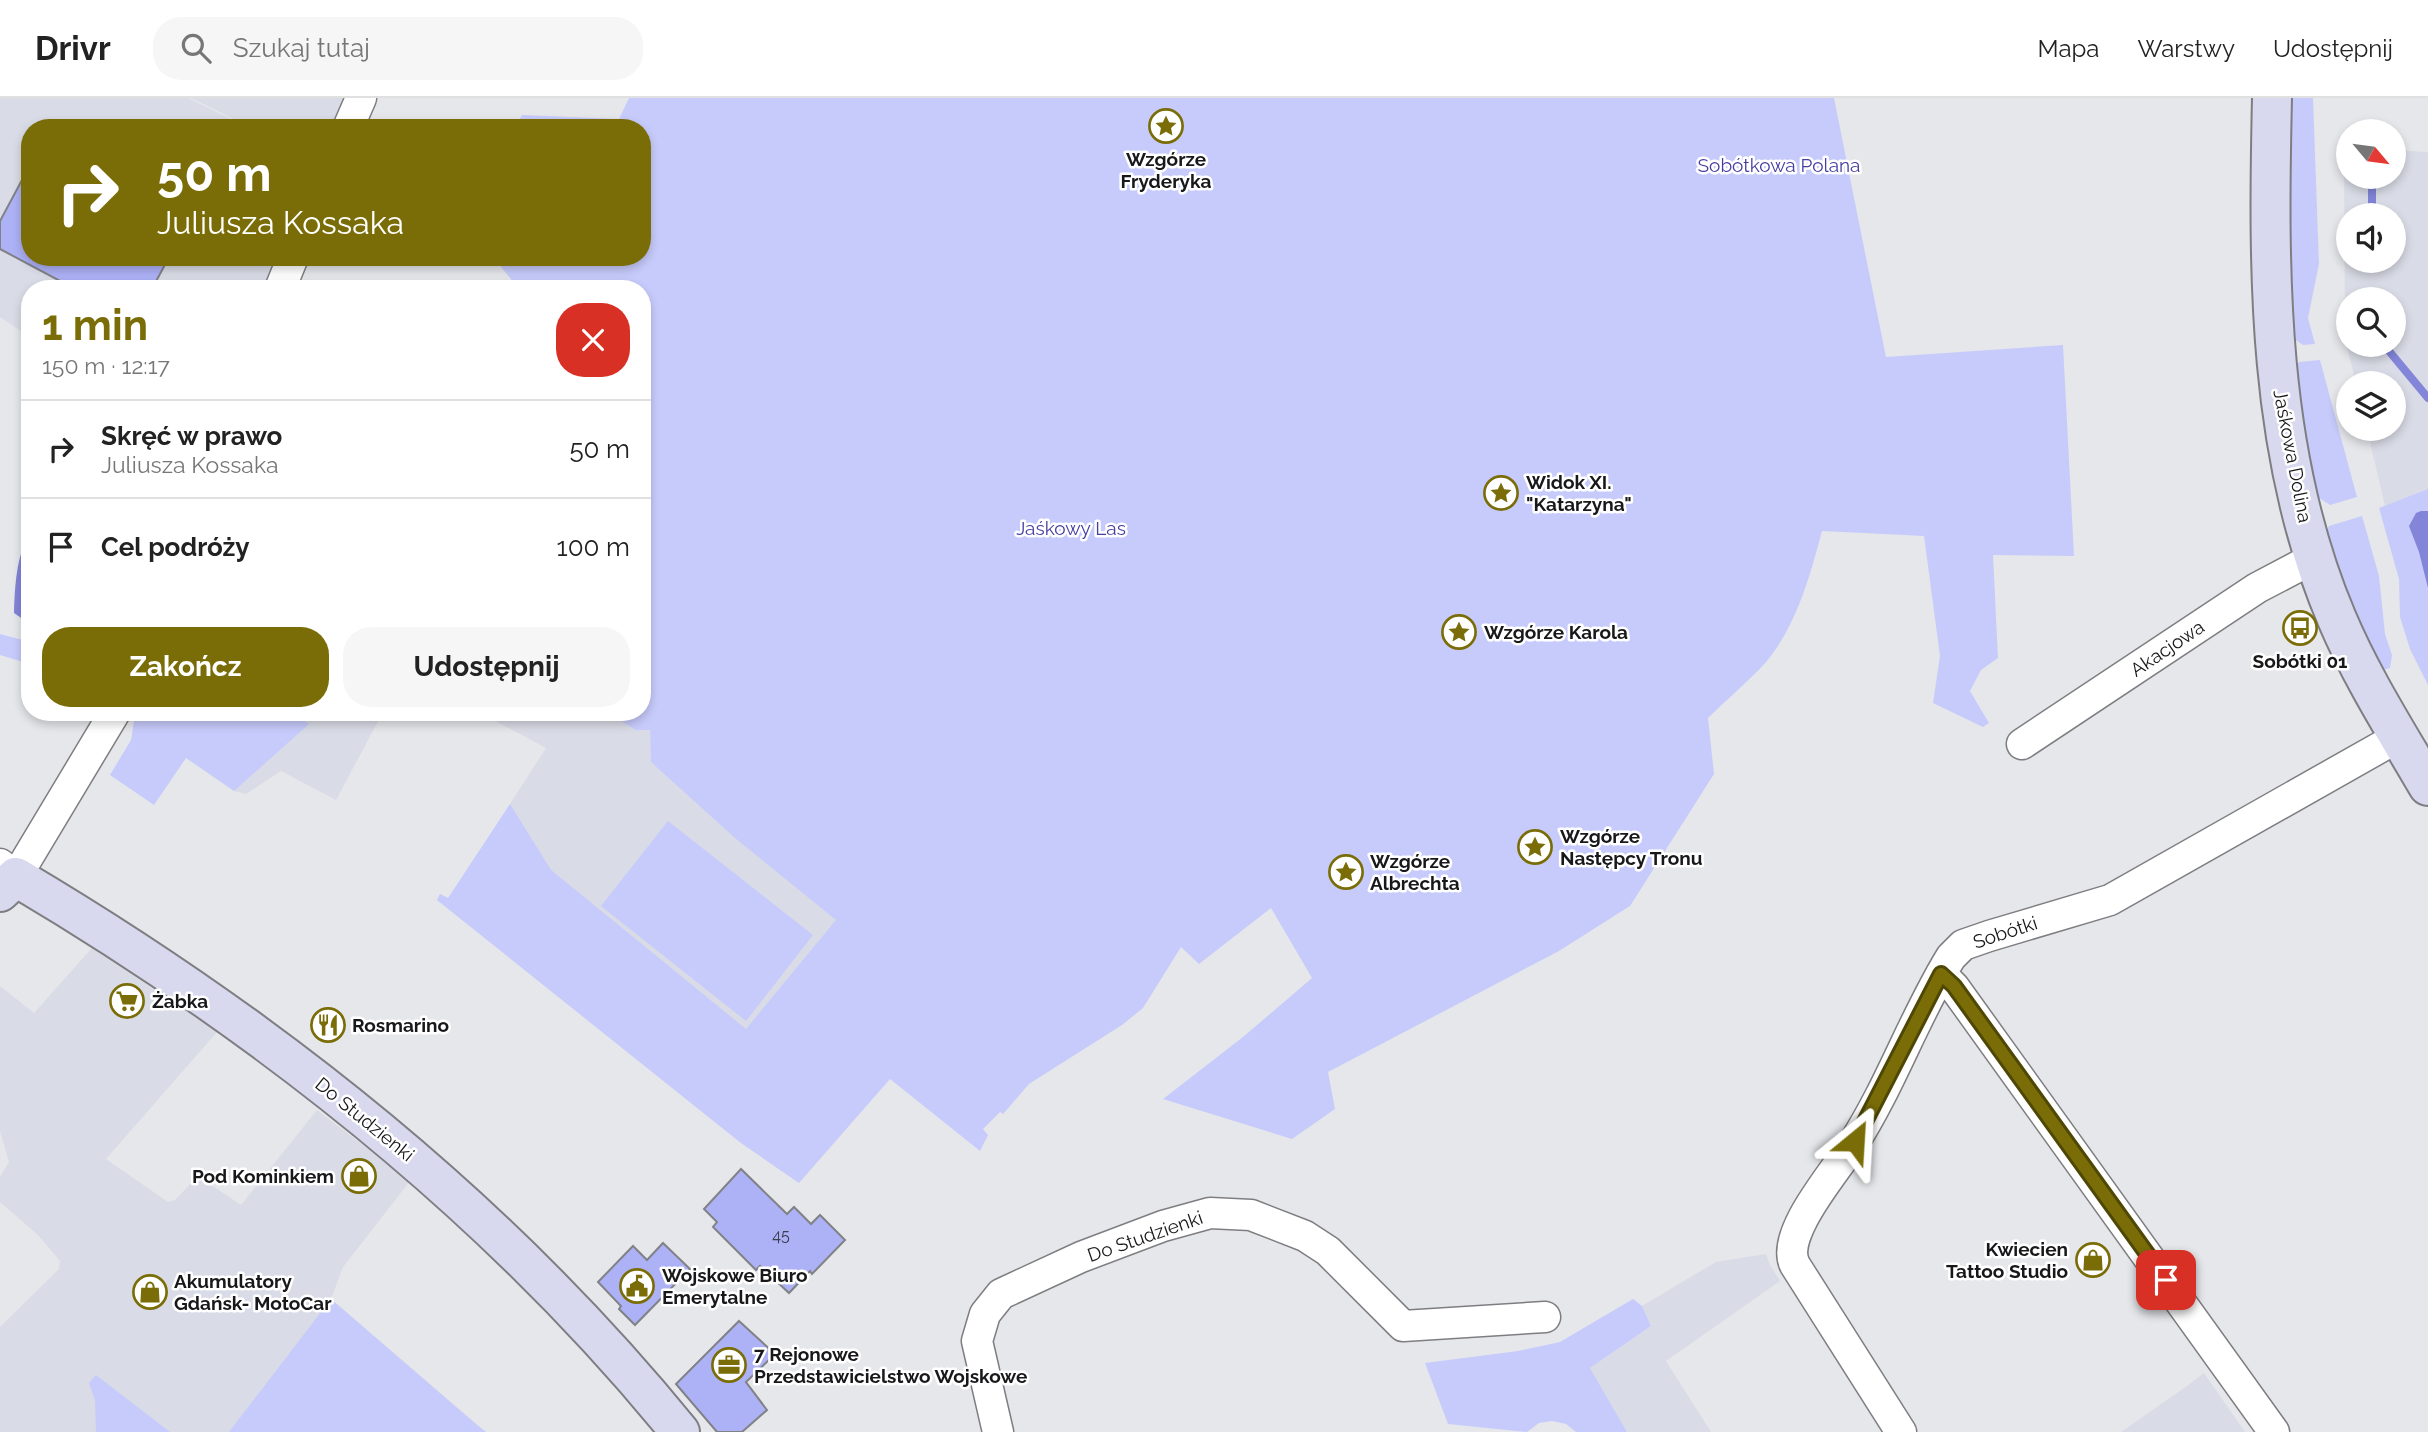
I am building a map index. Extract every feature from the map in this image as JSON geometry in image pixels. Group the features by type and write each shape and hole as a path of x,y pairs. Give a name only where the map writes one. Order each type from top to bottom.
{"main road":[{"name":"Jaśkowa Dolina","path":"2272,98 2270,269 2277,364 2295,488 2342,630 2372,692 2428,786"},
{"name":"Do Studzienki","path":"5,878 222,1009 315,1078 393,1141 543,1280 622,1364 680,1432"}],"street":[{"path":"352,119 361,98"},
{"name":"Akacjowa","path":"2022,744 2258,588 2316,556"},
{"path":"5,878 110,721"},
{"name":"Sobótki","path":"1900,1432 1795,1265 1791,1249 1796,1231 1855,1141 1951,957 1964,945 2110,900 2400,736"},
{"path":"1941,974 1954,986 2274,1432"},
{"name":"Do Studzienki","path":"999,1432 977,1341 979,1328 992,1303 1014,1287 1081,1257 1163,1226 1209,1213 1251,1214 1305,1236 1328,1251 1404,1326 1545,1317"}],"shaded area":[{"path":"0,98 188,98 231,119 21,119 21,266 280,266 275,280 21,280 21,331 0,317"},
{"path":"191,98 344,98 336,119 234,119"},
{"path":"2406,151 2428,152 2428,489 2385,506 2370,441 2406,441 2406,371 2353,371 2350,357 2406,357 2406,287 2345,287 2345,273 2406,273 2406,203 2344,203 2344,189 2406,189"},
{"path":"134,721 378,721 336,800 281,771 246,794 234,791"},
{"path":"496,721 650,721 651,762 836,920 799,1183 741,1143 437,900 440,894 448,898 456,888 546,748"},
{"path":"92,948 217,1032 106,1159 168,1202 175,1200 198,1176 241,1205 317,1110 410,1181 343,1267 331,1299 486,1432 0,1432 0,1327 59,1269 60,1261 38,1235 0,1202 0,1177 9,1162 0,1131 0,986 34,1013"},
{"path":"1766,1254 1780,1281 1666,1361 1711,1432 1627,1432 1590,1368 1651,1326 1642,1306 1716,1262"},
{"path":"2204,1373 2245,1432 2121,1432 2187,1386"}],"green space":[{"name":"Jaśkowy Las","path":"629,98 1834,98 1886,357 2063,345 2074,556 1993,555 1998,658 1981,670 1970,691 1989,723 1983,727 1933,703 1940,656 1924,536 1822,531 1813,565 1787,631 1767,661 1708,718 1714,774 1630,906 1559,951 1328,1072 1335,1109 1292,1139 1163,1099 1243,1037 1312,978 1271,908 1199,964 1181,947 1143,1008 1122,1025 1029,1084 1003,1114 1000,1112 983,1129 988,1135 980,1151 890,1079 799,1183 741,1143 437,900 440,894 448,898 510,804 551,870 746,1029 836,920 735,838 651,762 650,730 636,730 621,721 651,721 651,280 512,280 500,266 651,266 651,119 619,119"},
{"path":"2288,98 2313,98 2319,264 2308,318 2315,344 2303,345 2291,337"},
{"name":"Jaśkowy Las","path":"522,115 619,119 520,119"},
{"path":"2320,360 2336,419 2336,441 2342,441 2357,497 2330,505 2316,496 2293,369 2299,362"},
{"path":"2428,489 2428,685 2410,649 2400,617 2399,579 2379,508"},
{"path":"2362,516 2379,576 2385,634 2392,655 2390,668 2380,671 2351,608 2325,532 2329,526"},
{"path":"0,634 21,640 21,661 0,655"},
{"path":"134,721 305,721 309,724 234,791 186,758 154,805 110,775 131,740"},
{"path":"668,821 813,935 746,1021 601,906"},
{"path":"331,1299 478,1426 486,1432 229,1432"},
{"path":"1633,1299 1642,1306 1651,1326 1590,1368 1627,1432 1576,1432 1566,1424 1552,1421 1539,1423 1527,1432 1448,1424 1425,1363 1518,1351 1560,1342"},
{"path":"96,1375 170,1432 96,1432 95,1400 89,1383"}],"water":[{"path":"2428,511 2428,588 2409,526 2416,513"},
{"path":"21,555 21,618 14,613"}],"building":[{"path":"21,182 21,260 0,249 0,221"},
{"path":"32,266 164,266 157,280 58,280"},
{"path":"741,1169 787,1214 794,1207 811,1224 820,1215 845,1240 789,1293 760,1266 756,1270 713,1227 717,1222 704,1209"},
{"name":"Wojskowe Biuro Emerytalne","path":"663,1243 690,1269 635,1325 598,1282 633,1246 647,1260"},
{"name":"7 Rejonowe Przedstawicielstwo Wojskowe","path":"739,1321 775,1354 746,1382 767,1410 742,1432 717,1432 676,1384"}],"waterway":[{"path":"2372,189 2372,203"},
{"path":"2394,357 2428,398"}],"place":[{"name":"Wzgórze Fryderyka","path":"1166,126"},
{"name":"Widok XI. \"Katarzyna\"","path":"1501,493"},
{"name":"Sobótki 01","path":"2300,628"},
{"name":"Wzgórze Karola","path":"1459,632"},
{"name":"Wzgórze Następcy Tronu","path":"1535,847"},
{"name":"Wzgórze Albrechta","path":"1346,872"},
{"name":"Żabka","path":"127,1001"},
{"name":"Rosmarino","path":"328,1025"},
{"name":"Pod Kominkiem","path":"359,1176"},
{"name":"Kwiecien Tattoo Studio","path":"2093,1260"},
{"name":"Wojskowe Biuro Emerytalne","path":"637,1286"},
{"name":"Akumulatory Gdańsk- MotoCar","path":"150,1292"},
{"name":"7 Rejonowe Przedstawicielstwo Wojskowe","path":"729,1365"}],"route":[{"path":"1855,1141 1941,974 1954,986 2166,1280"}],"park label":[{"name":"Sobótkowa Polana","path":"1779,165"}]}
